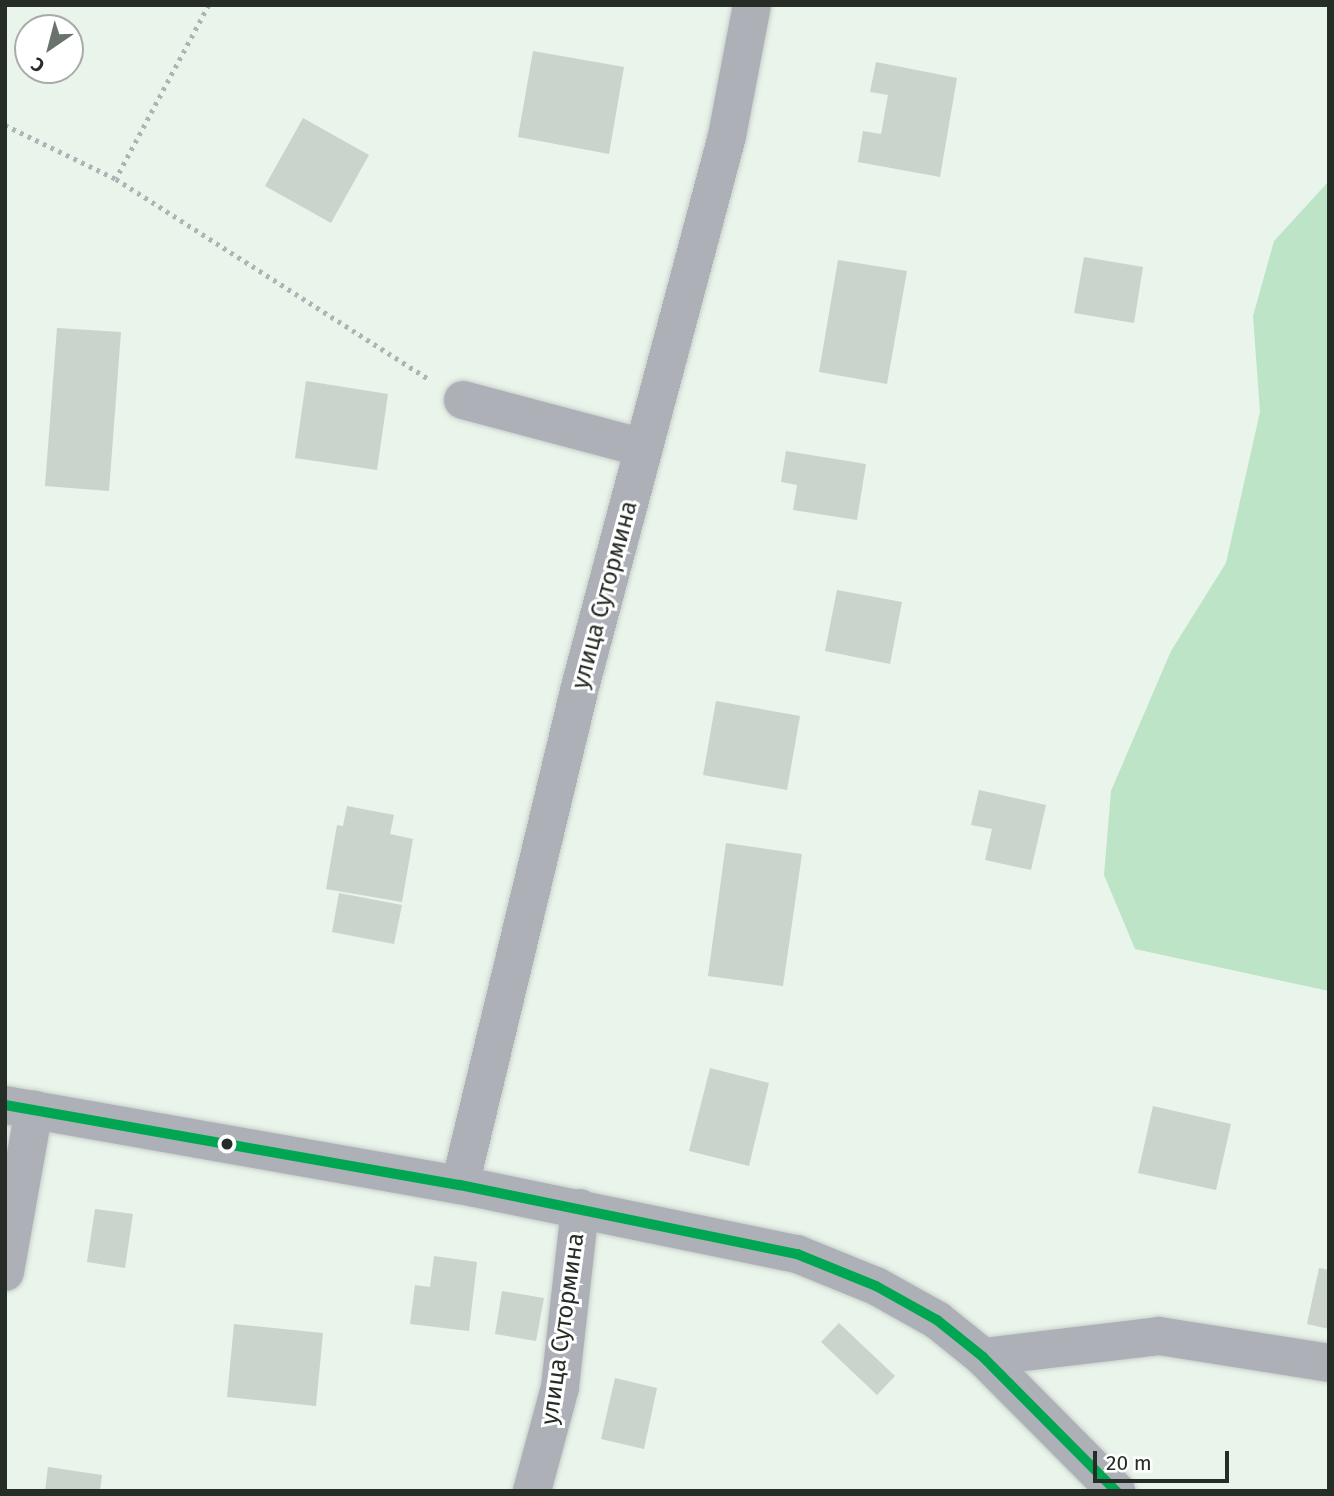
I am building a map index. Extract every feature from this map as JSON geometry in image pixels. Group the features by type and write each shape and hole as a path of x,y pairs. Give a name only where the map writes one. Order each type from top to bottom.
{"street":[{"name":"улица Сутормина","path":"460,1185 644,448 727,136 752,5"},
{"path":"463,400 644,448"},
{"name":"улица Сутормина","path":"19,1108 460,1185 797,1254 876,1286 937,1320 983,1357 1116,1491"},
{"path":"5,1272 19,1108"},
{"name":"улица Сутормина","path":"532,1491 560,1387 580,1208"},
{"path":"983,1357 1159,1336 1329,1363"}],"path":[{"path":"116,179 209,5"},
{"path":"5,125 116,179 463,400"}],"green space":[{"path":"1329,181 1329,991 1135,949 1104,875 1111,791 1171,651 1226,563 1260,412 1253,316 1274,241"}],"building":[{"path":"533,51 624,67 609,154 518,137"},
{"path":"876,62 957,78 940,177 858,162 863,131 881,134 888,95 870,92"},
{"path":"303,118 369,155 331,223 265,186"},
{"path":"1084,257 1143,267 1134,323 1074,313"},
{"path":"838,260 907,271 887,384 819,372"},
{"path":"57,328 121,332 109,491 45,486"},
{"path":"306,381 388,394 377,470 295,458"},
{"path":"786,451 866,464 857,520 793,510 797,485 781,482"},
{"path":"837,590 902,602 890,664 825,651"},
{"path":"716,701 800,716 787,790 703,775"},
{"path":"979,790 1046,805 1031,870 985,860 992,829 971,825"},
{"path":"347,806 394,815 390,834 413,839 402,902 326,889 337,825 343,826"},
{"path":"726,843 802,854 783,986 708,976"},
{"path":"339,893 402,905 394,944 332,932"},
{"path":"710,1068 769,1083 749,1166 689,1151"},
{"path":"1153,1106 1231,1124 1216,1190 1138,1173"},
{"path":"95,1209 133,1214 125,1268 87,1262"},
{"path":"434,1256 477,1262 469,1331 410,1324 415,1285 430,1287"},
{"path":"1319,1268 1329,1270 1329,1329 1307,1324"},
{"path":"502,1291 544,1298 536,1341 495,1334"},
{"path":"839,1323 895,1376 877,1395 821,1342"},
{"path":"234,1324 323,1333 316,1406 227,1397"},
{"path":"615,1378 657,1388 644,1449 601,1439"},
{"path":"48,1467 102,1475 100,1491 45,1491"}],"transit line":[{"path":"5,1105 460,1185 797,1254 876,1286 937,1320 983,1357 1116,1491"}]}
